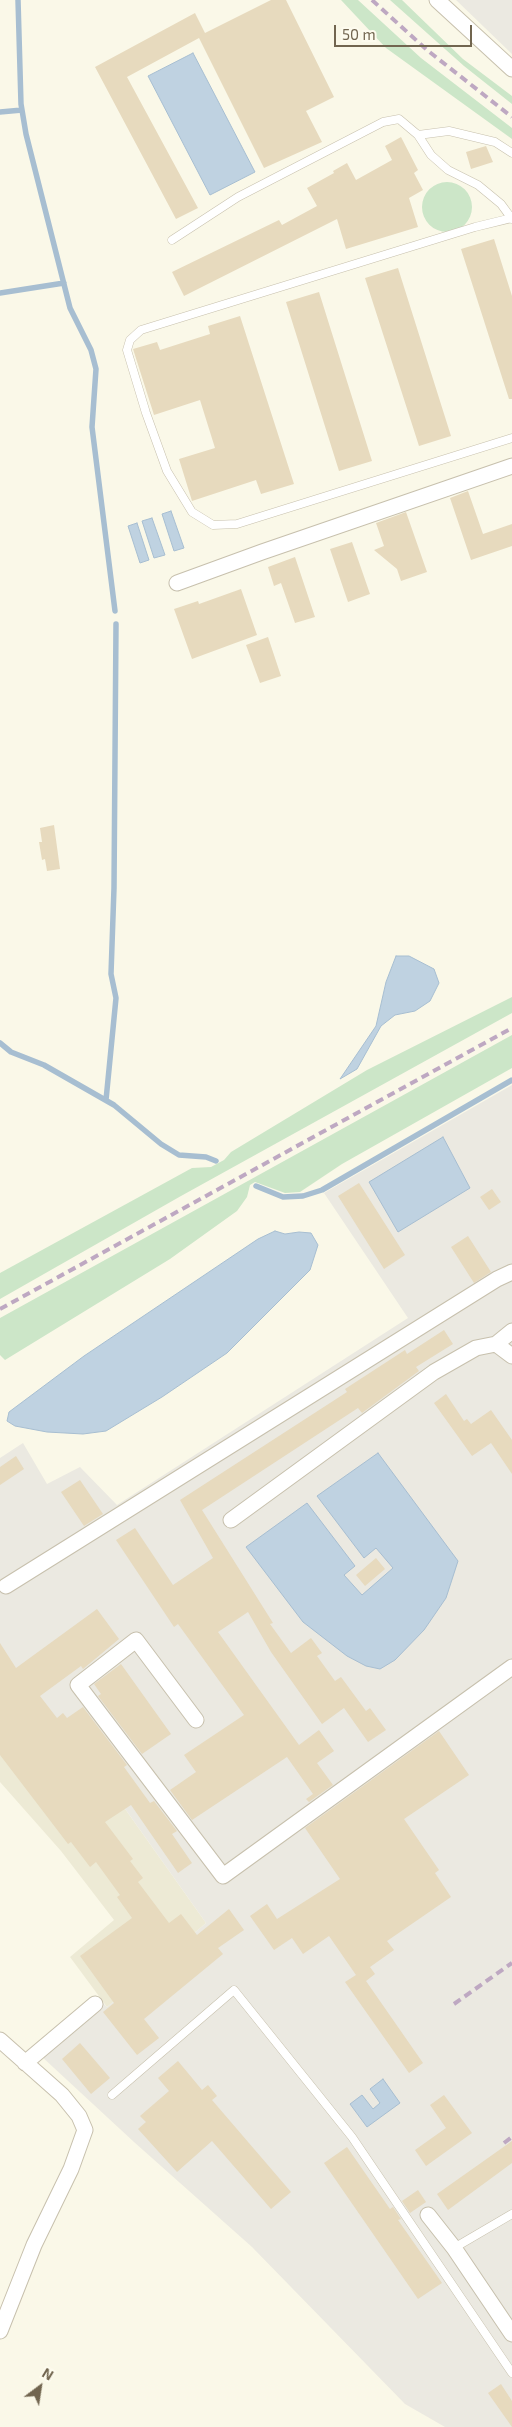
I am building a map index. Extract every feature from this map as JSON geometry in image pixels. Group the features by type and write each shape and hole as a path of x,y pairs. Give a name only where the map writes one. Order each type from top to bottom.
{"street":[{"path":"437,0 512,69"},
{"path":"177,583 512,466"},
{"path":"6,1586 497,1279 512,1272"},
{"path":"231,1520 434,1372 476,1348 496,1344 512,1331"},
{"path":"496,1344 512,1356"},
{"path":"196,1720 136,1640 78,1685 223,1876 512,1667"},
{"path":"25,2063 95,2004"},
{"path":"0,2040 62,2096 79,2116 86,2130 71,2169 34,2245 0,2331"},
{"path":"428,2215 454,2248 512,2334"}],"lane":[{"path":"172,240 238,197 384,122 399,119 418,135 432,155 448,170 478,185 501,204 512,218 475,227 141,330 130,340 127,350 146,413 167,471 192,512 213,525 237,524 512,438"},
{"path":"418,135 449,132 495,142 512,153"},
{"path":"112,2095 234,1990 352,2137 512,2373"},
{"path":"454,2248 512,2214"}],"shaded area":[{"path":"456,0 512,0 512,54"},
{"path":"512,1085 512,2427 445,2427 405,2404 252,2247 40,2055 103,2003 107,2007 206,1923 106,1782 0,1694 0,1458 23,1443 47,1484 80,1467 117,1505 408,1318 324,1193"},
{"path":"0,1694 106,1782 206,1923 107,2007 70,1957 114,1920 61,1851 0,1782"}],"green space":[{"path":"341,0 358,0 421,58 512,128 512,139 386,48"},
{"path":"390,0 402,0 463,59 512,96 512,104 464,66"},
{"path":"442,182 452,182 465,189 472,202 472,212 465,225 452,232 442,232 433,228 426,221 422,212 422,202 426,193 433,186"},
{"path":"512,997 512,1013 181,1196 0,1299 0,1273 192,1168 211,1167 224,1160 231,1152 367,1070"},
{"path":"512,1035 512,1068 342,1164 300,1192 285,1193 255,1182 250,1185 247,1197 237,1211 170,1259 5,1360 0,1355 0,1318"}],"water":[{"path":"193,53 255,172 210,195 148,76"},
{"path":"171,511 184,548 174,551 162,514"},
{"path":"152,518 165,555 154,558 142,521"},
{"path":"137,523 149,560 140,563 128,526"},
{"path":"396,956 409,956 434,969 439,983 430,1001 415,1011 395,1015 381,1026 357,1069 340,1079 376,1026 386,982"},
{"path":"443,1137 470,1188 398,1232 369,1182"},
{"path":"275,1231 285,1234 311,1233 318,1245 310,1270 227,1353 162,1397 106,1431 83,1434 47,1432 15,1426 7,1421 9,1412 84,1356 258,1239"},
{"path":"378,1453 458,1561 446,1598 424,1630 395,1660 380,1669 366,1666 347,1656 303,1622 246,1547 307,1503 355,1566 344,1575 362,1595 393,1568 376,1548 364,1558 317,1496"},
{"path":"383,2079 400,2103 367,2127 350,2104 362,2095 373,2109 380,2103 370,2089"}],"building":[{"path":"271,0 286,0 334,97 306,111 322,142 264,168 199,38 127,77 198,208 176,219 95,67 195,13 205,33"},
{"path":"401,137 418,170 414,173 423,190 409,198 418,227 346,249 337,219 184,296 172,272 279,220 282,225 317,206 307,188 334,173 333,171 347,163 356,180 392,160 385,146"},
{"path":"486,146 493,162 471,169 466,152"},
{"path":"494,239 512,296 512,399 509,399 461,249"},
{"path":"398,268 451,436 419,446 365,278"},
{"path":"319,292 372,461 339,471 286,302"},
{"path":"240,316 294,484 261,494 256,480 192,501 179,459 215,448 200,400 154,415 133,349 157,342 160,350 210,334 208,326"},
{"path":"468,491 483,534 512,524 512,546 471,560 450,498"},
{"path":"406,512 427,572 401,581 397,569 374,550 384,546 376,523"},
{"path":"352,542 370,594 348,602 330,549"},
{"path":"295,557 315,617 295,623 281,583 274,586 268,567"},
{"path":"241,589 257,635 192,659 174,609 198,601 199,604"},
{"path":"268,637 281,676 260,683 246,645"},
{"path":"54,825 60,869 47,871 45,859 42,860 39,842 42,842 40,828"},
{"path":"359,1183 405,1255 384,1269 338,1196"},
{"path":"492,1189 501,1202 489,1210 480,1197"},
{"path":"468,1236 491,1272 474,1283 451,1247"},
{"path":"444,1330 453,1344 416,1367 419,1371 362,1413 358,1408 202,1510 273,1623 270,1624 291,1653 311,1638 322,1653 317,1656 335,1681 341,1677 366,1711 370,1708 386,1730 368,1742 344,1708 322,1724 271,1652 248,1612 218,1632 299,1745 319,1730 334,1751 317,1763 333,1785 309,1802 306,1799 313,1794 287,1757 192,1820 170,1790 196,1772 184,1755 244,1715 178,1624 174,1627 116,1540 135,1528 173,1585 213,1558 180,1500 347,1392 345,1389 405,1350 407,1354"},
{"path":"446,1394 464,1421 467,1419 471,1424 491,1410 512,1440 512,1474 491,1443 472,1456 434,1403"},
{"path":"16,1456 24,1469 0,1485 0,1467"},
{"path":"80,1480 103,1514 84,1526 61,1492"},
{"path":"376,1558 385,1569 365,1586 356,1575"},
{"path":"97,1609 119,1639 83,1669 81,1666 40,1696 57,1718 63,1713 67,1718 83,1707 127,1765 124,1767 150,1803 154,1801 177,1831 172,1834 192,1863 178,1873 131,1805 105,1822 133,1859 130,1861 143,1878 138,1882 169,1923 181,1914 197,1935 229,1909 244,1930 218,1948 223,1954 144,2019 159,2038 137,2055 103,2012 114,2003 80,1956 132,1918 117,1897 120,1895 96,1862 90,1867 71,1842 68,1844 0,1755 0,1643 16,1668"},
{"path":"121,1664 171,1734 142,1754 98,1696 101,1694 94,1684"},
{"path":"439,1731 469,1775 404,1819 439,1870 435,1873 451,1897 387,1941 394,1950 370,1967 375,1974 366,1981 423,2063 409,2073 345,1982 356,1975 329,1936 303,1954 292,1938 274,1950 250,1916 267,1904 277,1919 340,1879 305,1828"},
{"path":"80,2043 110,2078 91,2094 62,2059"},
{"path":"178,2061 202,2090 208,2085 217,2096 212,2100 291,2192 271,2209 212,2141 177,2172 138,2129 146,2122 140,2116 169,2091 158,2078"},
{"path":"444,2095 472,2133 426,2166 415,2150 446,2128 430,2105"},
{"path":"512,2141 512,2163 448,2210 437,2194"},
{"path":"347,2147 390,2209 393,2207 401,2219 398,2220 442,2283 418,2299 324,2163"},
{"path":"418,2190 426,2202 410,2213 402,2201"},
{"path":"501,2384 512,2401 512,2427 488,2393"}],"waterway":[{"path":"18,0 21,104 26,134 70,308 91,350 96,369 92,427 115,611"},
{"path":"0,112 22,110"},
{"path":"0,293 64,283"},
{"path":"106,1100 116,998 111,974 114,888 116,624"},
{"path":"0,1043 11,1052 44,1065 114,1105 161,1144 179,1155 206,1157 216,1161"},
{"path":"256,1186 283,1197 303,1196 322,1190 512,1080"}],"railway":[{"path":"372,0 427,50 512,117"},
{"path":"0,1309 512,1028"},
{"path":"454,2004 512,1963"},
{"path":"504,2143 512,2137"}]}
